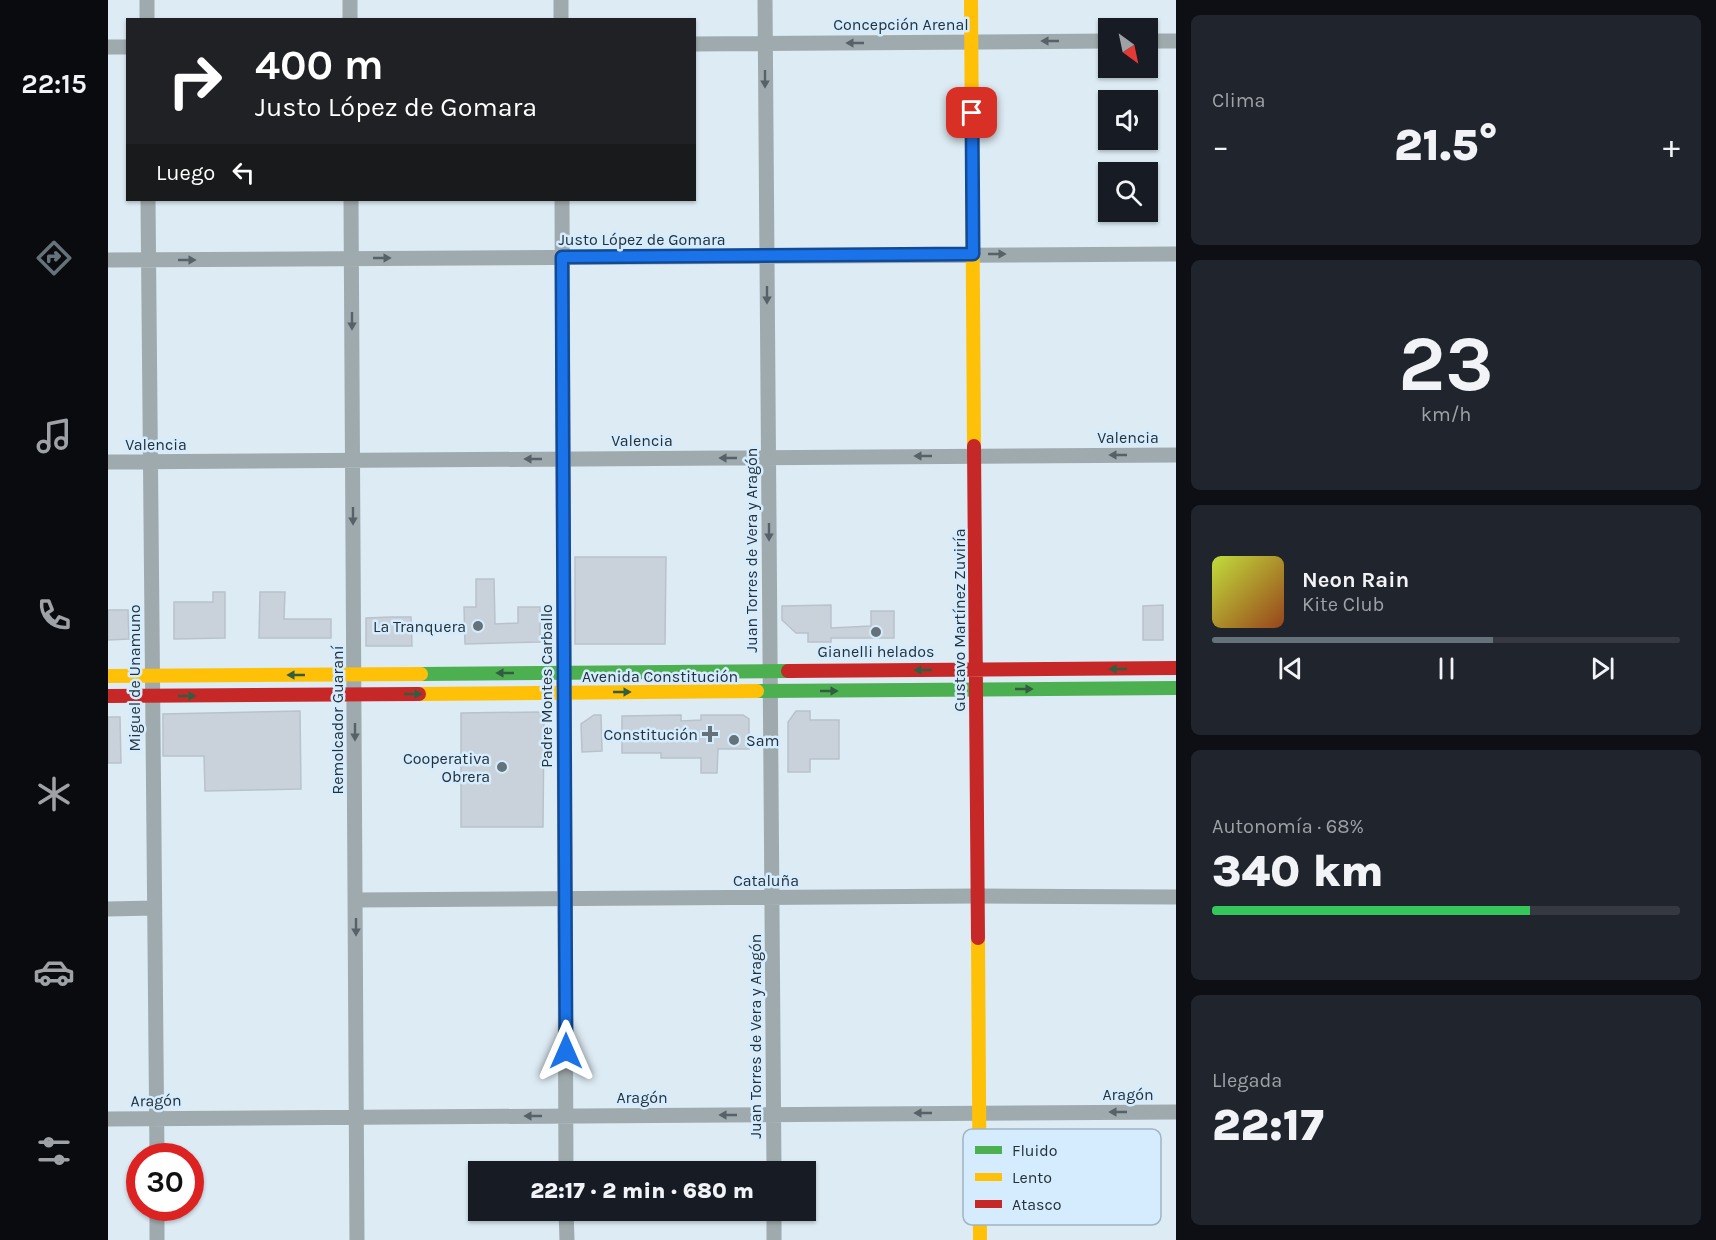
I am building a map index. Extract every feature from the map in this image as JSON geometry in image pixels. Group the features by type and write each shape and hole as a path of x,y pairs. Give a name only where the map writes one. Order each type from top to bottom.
{"main road":[{"name":"Gustavo Martínez Zuviría","path":"971,0 979,1129"},
{"name":"Avenida Constitución","path":"108,676 1176,668"},
{"name":"Avenida Constitución","path":"108,696 1176,688"},
{"name":"Gustavo Martínez Zuviría","path":"980,1225 980,1240"}],"street":[{"path":"147,0 147,18"},
{"path":"350,0 350,18"},
{"path":"561,0 561,18"},
{"name":"Juan Torres de Vera y Aragón","path":"765,0 774,1161"},
{"path":"1158,41 1176,40"},
{"name":"Concepción Arenal","path":"696,44 1098,41"},
{"path":"108,47 126,47"},
{"name":"Miguel de Unamuno","path":"148,201 157,1143"},
{"name":"Remolcador Guaraní","path":"351,201 357,1240"},
{"name":"Padre Montes Carballo","path":"561,201 566,1161"},
{"name":"Justo López de Gomara","path":"108,260 1176,254"},
{"name":"Valencia","path":"108,462 1176,454"},
{"name":"Cataluña","path":"356,900 1176,897"},
{"path":"108,909 154,908"},
{"name":"Aragón","path":"108,1119 1176,1112"},
{"path":"157,1221 157,1240"},
{"path":"566,1221 567,1240"},
{"path":"774,1221 774,1240"}],"building":[{"path":"575,557 666,557 665,644 575,644"},
{"path":"476,579 494,579 495,624 518,623 518,607 540,607 540,642 465,644 464,607 476,607"},
{"path":"213,592 225,592 225,638 174,639 174,602 213,602"},
{"path":"260,592 285,592 284,619 331,619 331,638 259,638"},
{"path":"831,605 831,628 871,626 871,611 894,611 894,638 831,638 831,642 808,642 808,633 796,633 782,620 782,606"},
{"path":"1163,605 1163,640 1143,640 1143,606"},
{"path":"108,610 128,610 129,639 108,640"},
{"path":"411,617 412,646 366,646 366,618"},
{"path":"300,711 301,789 205,791 204,756 163,756 163,714"},
{"path":"796,711 810,711 810,720 839,720 839,759 810,759 810,772 788,772 788,722"},
{"name":"Cooperativa Obrera","path":"538,712 544,716 543,827 461,827 461,713"},
{"path":"594,715 601,715 602,751 582,752 581,724"},
{"path":"681,715 681,721 701,720 701,715 743,715 749,719 749,749 718,749 717,773 701,773 701,758 661,758 661,753 622,753 622,716"},
{"path":"108,717 120,717 121,763 108,763"}],"traffic: fast":[{"path":"421,674 788,671"},
{"path":"757,691 1176,688"}],"traffic: slow":[{"path":"971,0 974,446"},
{"path":"108,676 421,674"},
{"path":"419,694 757,691"},
{"path":"978,938 979,1129"},
{"path":"980,1225 980,1240"}],"traffic: jam":[{"path":"974,446 978,938"},
{"path":"788,671 1176,668"},
{"path":"108,696 419,694"}],"place":[{"name":"La Tranquera","path":"478,626"},
{"name":"Gianelli helados","path":"876,632"},
{"name":"Constitución","path":"710,734"},
{"name":"Sam","path":"734,740"},
{"name":"Cooperativa Obrera","path":"502,767"}],"route":[{"path":"566,1051 562,257 973,254 972,113"}]}
